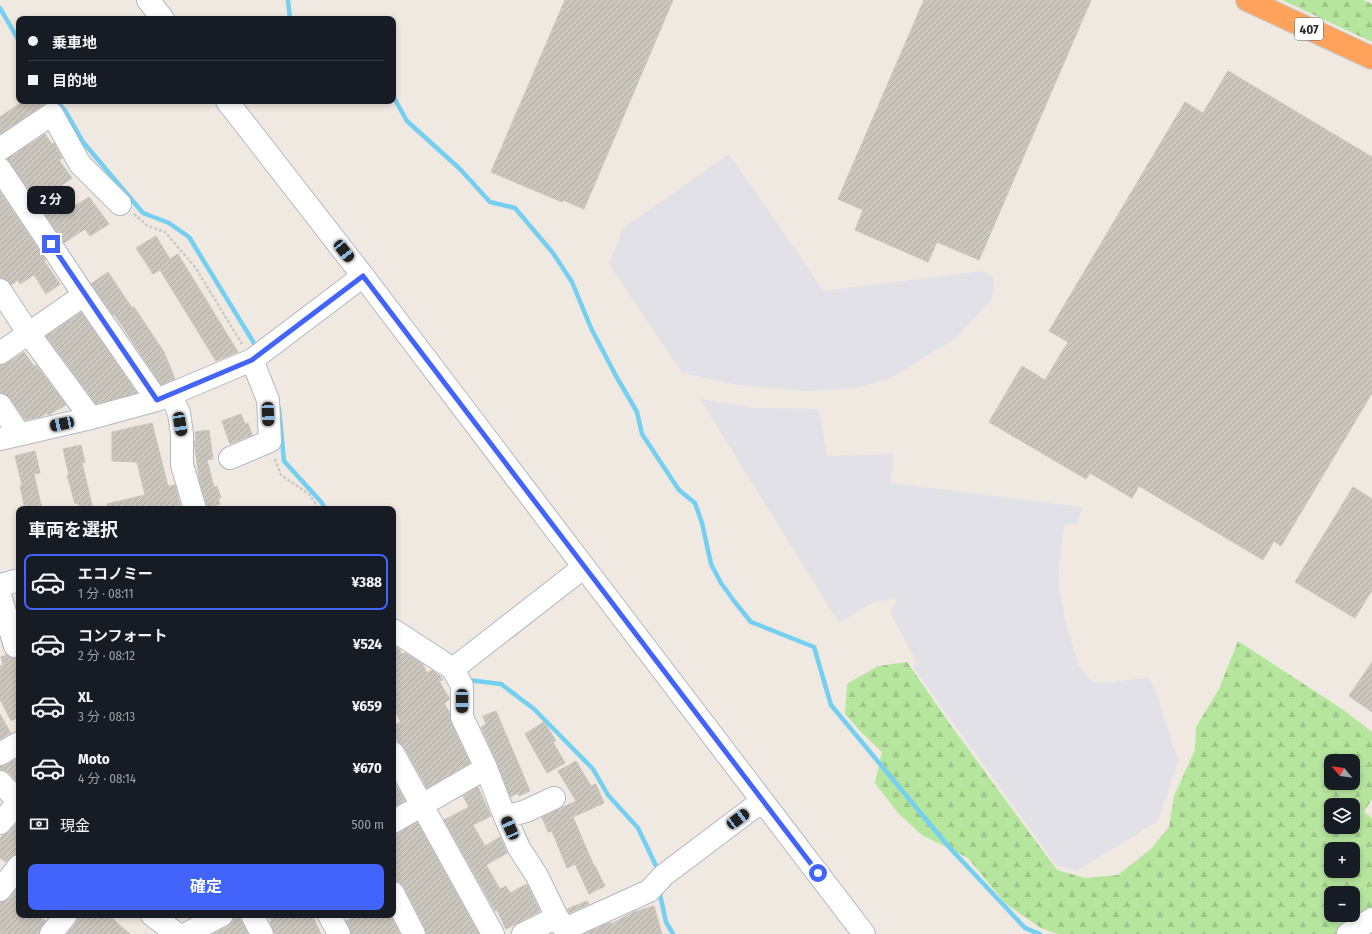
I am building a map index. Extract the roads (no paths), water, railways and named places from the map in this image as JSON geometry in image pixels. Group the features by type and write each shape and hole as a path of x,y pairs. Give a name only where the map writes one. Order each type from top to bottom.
{"highway":[{"name":"407","path":"1246,0 1372,58"}],"street":[{"path":"148,0 161,16"},
{"path":"229,104 363,276 864,934"},
{"path":"0,149 52,114 80,164 120,204"},
{"path":"0,169 84,295 164,398 179,413 182,434 182,465 194,506"},
{"path":"0,405 9,436 91,418 164,398 252,360 363,276"},
{"path":"0,290 29,334 91,418"},
{"path":"0,353 84,295"},
{"path":"230,458 270,442 268,400 252,360"},
{"path":"453,669 584,567"},
{"path":"0,588 0,585 16,581"},
{"path":"0,595 11,647"},
{"path":"398,640 453,669 462,686 462,716 486,768 519,848 564,927"},
{"path":"0,754 16,745"},
{"path":"396,758 493,934"},
{"path":"396,820 486,768"},
{"path":"0,782 16,799"},
{"path":"506,817 554,798"},
{"path":"523,934 564,927 649,891 664,875 762,801"},
{"path":"0,822 16,805"},
{"path":"0,890 16,870"},
{"path":"396,899 414,934"},
{"path":"51,934 64,918"},
{"path":"156,918 177,934"},
{"path":"176,918 185,934 216,918"},
{"path":"254,918 262,934"},
{"path":"331,918 339,934"},
{"path":"1348,934 1372,918"}],"waterway":[{"path":"288,0 290,16"},
{"path":"0,8 16,36"},
{"path":"396,101 407,121 460,169 490,202 515,208 553,253 572,282 591,328 637,412 642,434 679,490 695,503 702,523 711,564 721,583 734,601 751,622 814,647 831,705 949,847 1025,928 1040,934"},
{"path":"59,104 66,112 83,142 143,213 169,223 189,237 257,348"},
{"path":"279,408 284,461 324,506"},
{"path":"467,678 468,680 501,684 534,709 593,769 608,795 638,828 658,870"},
{"path":"659,890 666,922 673,934"}]}
